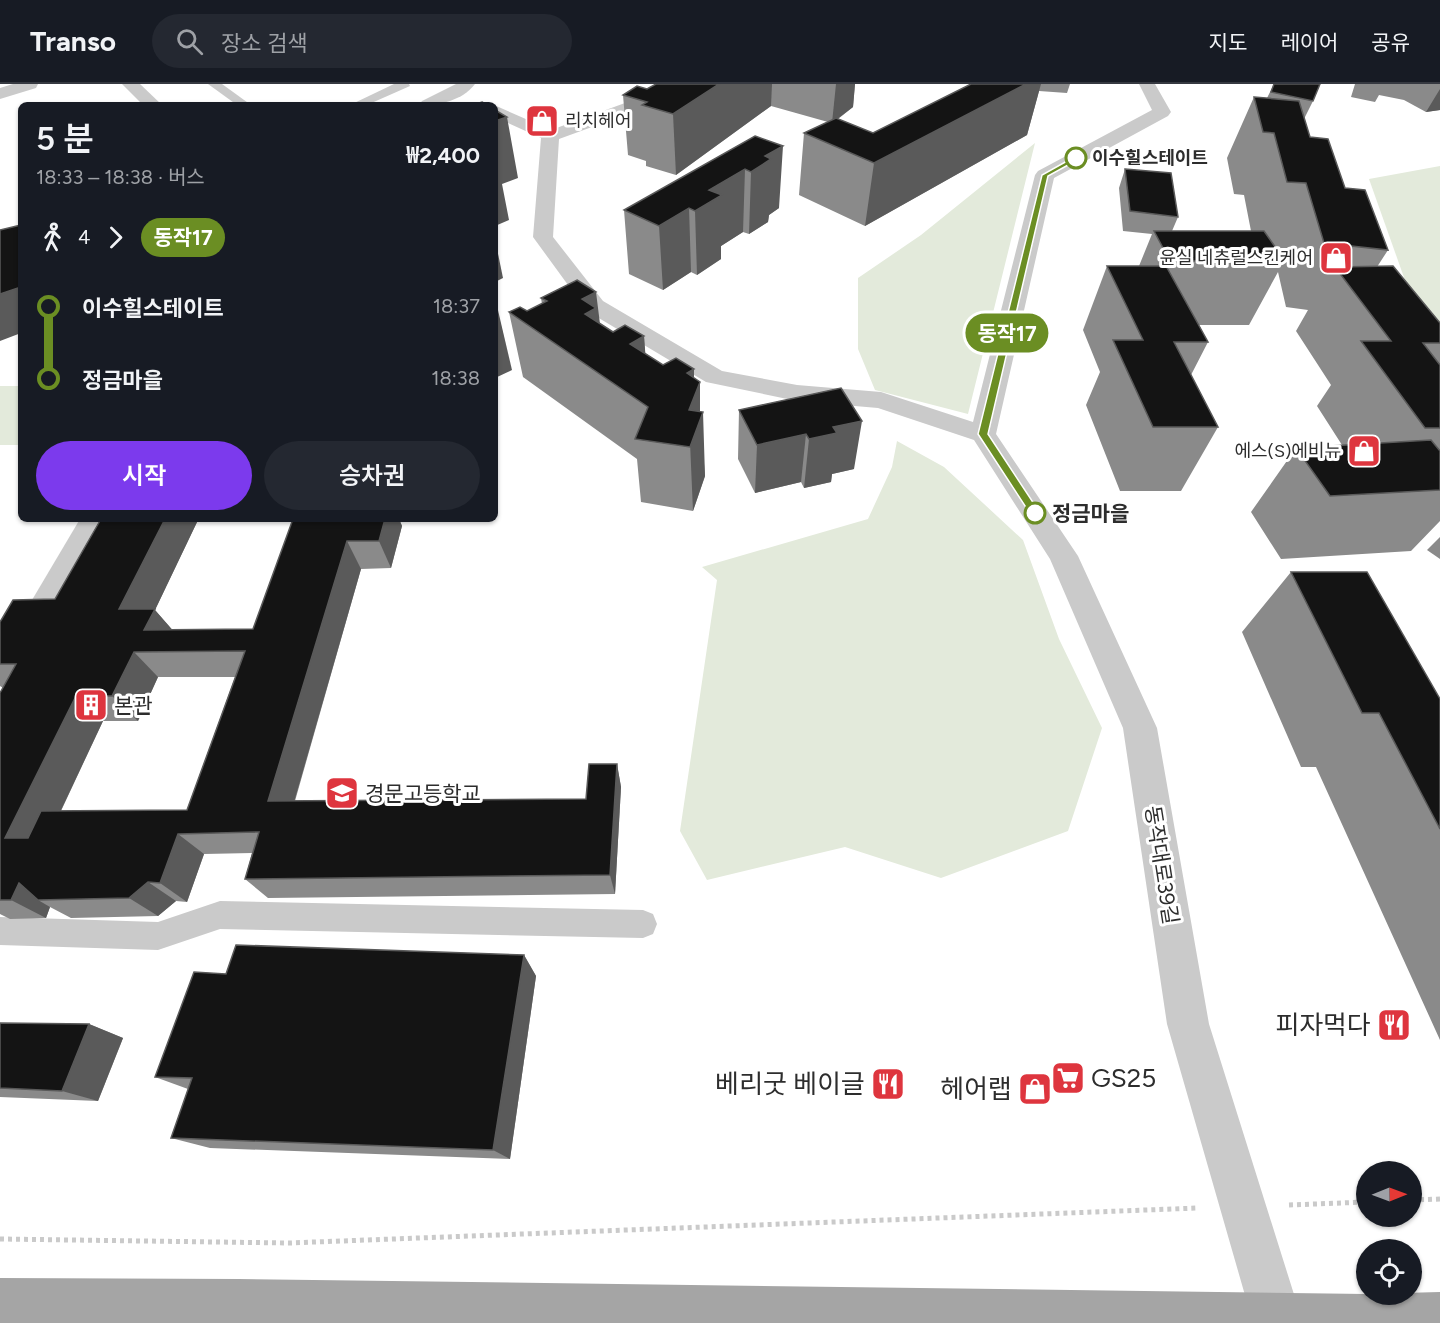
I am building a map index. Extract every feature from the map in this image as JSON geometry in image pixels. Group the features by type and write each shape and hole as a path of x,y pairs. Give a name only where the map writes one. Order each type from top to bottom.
{"main road":[{"path":"0,1302 238,1303 1279,1321 1440,1317"}],"street":[{"path":"0,94 30,84"},
{"path":"130,84 150,102"},
{"path":"498,111 550,136 693,84"},
{"path":"550,136 543,237 595,306 715,376 797,393 881,400 983,434 1045,175 1162,112 1147,84"},
{"path":"434,102 460,89 472,101"},
{"name":"동작대로39길","path":"983,434 1063,556 1140,728 1188,1024 1242,1207 1279,1321"}],"lane":[{"path":"214,84 241,102"},
{"path":"364,102 405,87 400,84"},
{"path":"0,675 88,522"},
{"path":"0,931 159,936 220,915 643,924"},
{"path":"132,1323 238,1303"}],"path":[{"path":"1422,1200 1440,1199"},
{"path":"0,1239 289,1243 1356,1202"}],"green space":[{"path":"1035,143 968,414 875,390 858,349 858,278 921,235"},
{"path":"1440,166 1440,350 1428,345 1369,179"},
{"path":"0,386 18,386 18,445 0,445"},
{"path":"897,441 944,467 1023,540 1059,639 1102,728 1068,831 941,878 845,847 707,880 680,831 717,580 702,567 868,519 892,467"}],"building":[{"path":"656,84 719,84 673,114 642,105 647,102 623,95 637,86 647,89"},
{"path":"971,84 1026,84 874,163 804,133 836,118 873,133"},
{"path":"1274,84 1320,84 1313,101 1271,92"},
{"path":"1254,97 1299,101 1310,137 1328,139 1345,188 1365,190 1388,250 1324,243 1306,183 1287,182 1274,133 1263,132"},
{"path":"498,112 507,117 498,120"},
{"path":"755,136 783,146 765,156 771,159 751,172 745,169 709,190 722,195 695,211 689,208 659,226 624,210"},
{"path":"1125,169 1171,173 1178,217 1130,211"},
{"path":"18,226 18,288 0,294 0,230"},
{"path":"1154,231 1264,231 1285,261 1170,261"},
{"path":"1107,266 1166,266 1208,342 1174,342 1218,427 1153,427 1113,340 1143,340"},
{"path":"1393,266 1440,323 1440,343 1423,343 1440,365 1440,428 1425,428 1361,341 1391,341 1335,267"},
{"path":"577,280 596,292 582,299 596,308 585,314 613,332 625,325 644,336 630,344 663,365 676,358 694,369 687,373 700,382 689,410 703,412 690,447 635,439 648,407 509,312 520,307 527,311 547,301 541,298"},
{"path":"841,388 862,421 833,427 837,433 809,439 806,434 757,445 739,410"},
{"path":"1431,440 1440,451 1440,490 1330,496 1296,448"},
{"path":"99,522 163,522 119,609 155,609 144,630 253,629 292,522 384,522 379,541 347,541 268,801 586,799 589,764 617,764 610,875 245,879 259,832 178,834 160,883 148,882 129,898 38,900 19,883 11,900 0,900 0,693 16,664 0,664 0,622 13,600 55,599","holes":["245,651 187,810 41,811 28,838 5,838 76,696 112,696 134,652"]},
{"path":"1291,572 1367,572 1440,699 1440,829 1379,713 1362,713"},
{"path":"236,945 524,955 493,1150 171,1138 192,1078 155,1077 194,972 226,974"},
{"path":"0,1023 89,1024 62,1091 0,1088"}],"bus line":[{"name":"동작17","path":"1035,513 983,434 1045,175 1076,158"}],"place":[{"name":"리치헤어","path":"542,121"},
{"name":"이수힐스테이트","path":"1076,158"},
{"name":"윤실 네츄럴스킨케어","path":"1336,258"},
{"name":"에스(S)에비뉴","path":"1364,451"},
{"name":"정금마을","path":"1035,513"},
{"name":"본관","path":"91,705"},
{"name":"경문고등학교","path":"342,793"},
{"name":"피자먹다","path":"1394,1025"},
{"name":"GS25","path":"1068,1078"},
{"name":"베리굿 베이글","path":"888,1084"},
{"name":"헤어랩","path":"1035,1089"}]}
